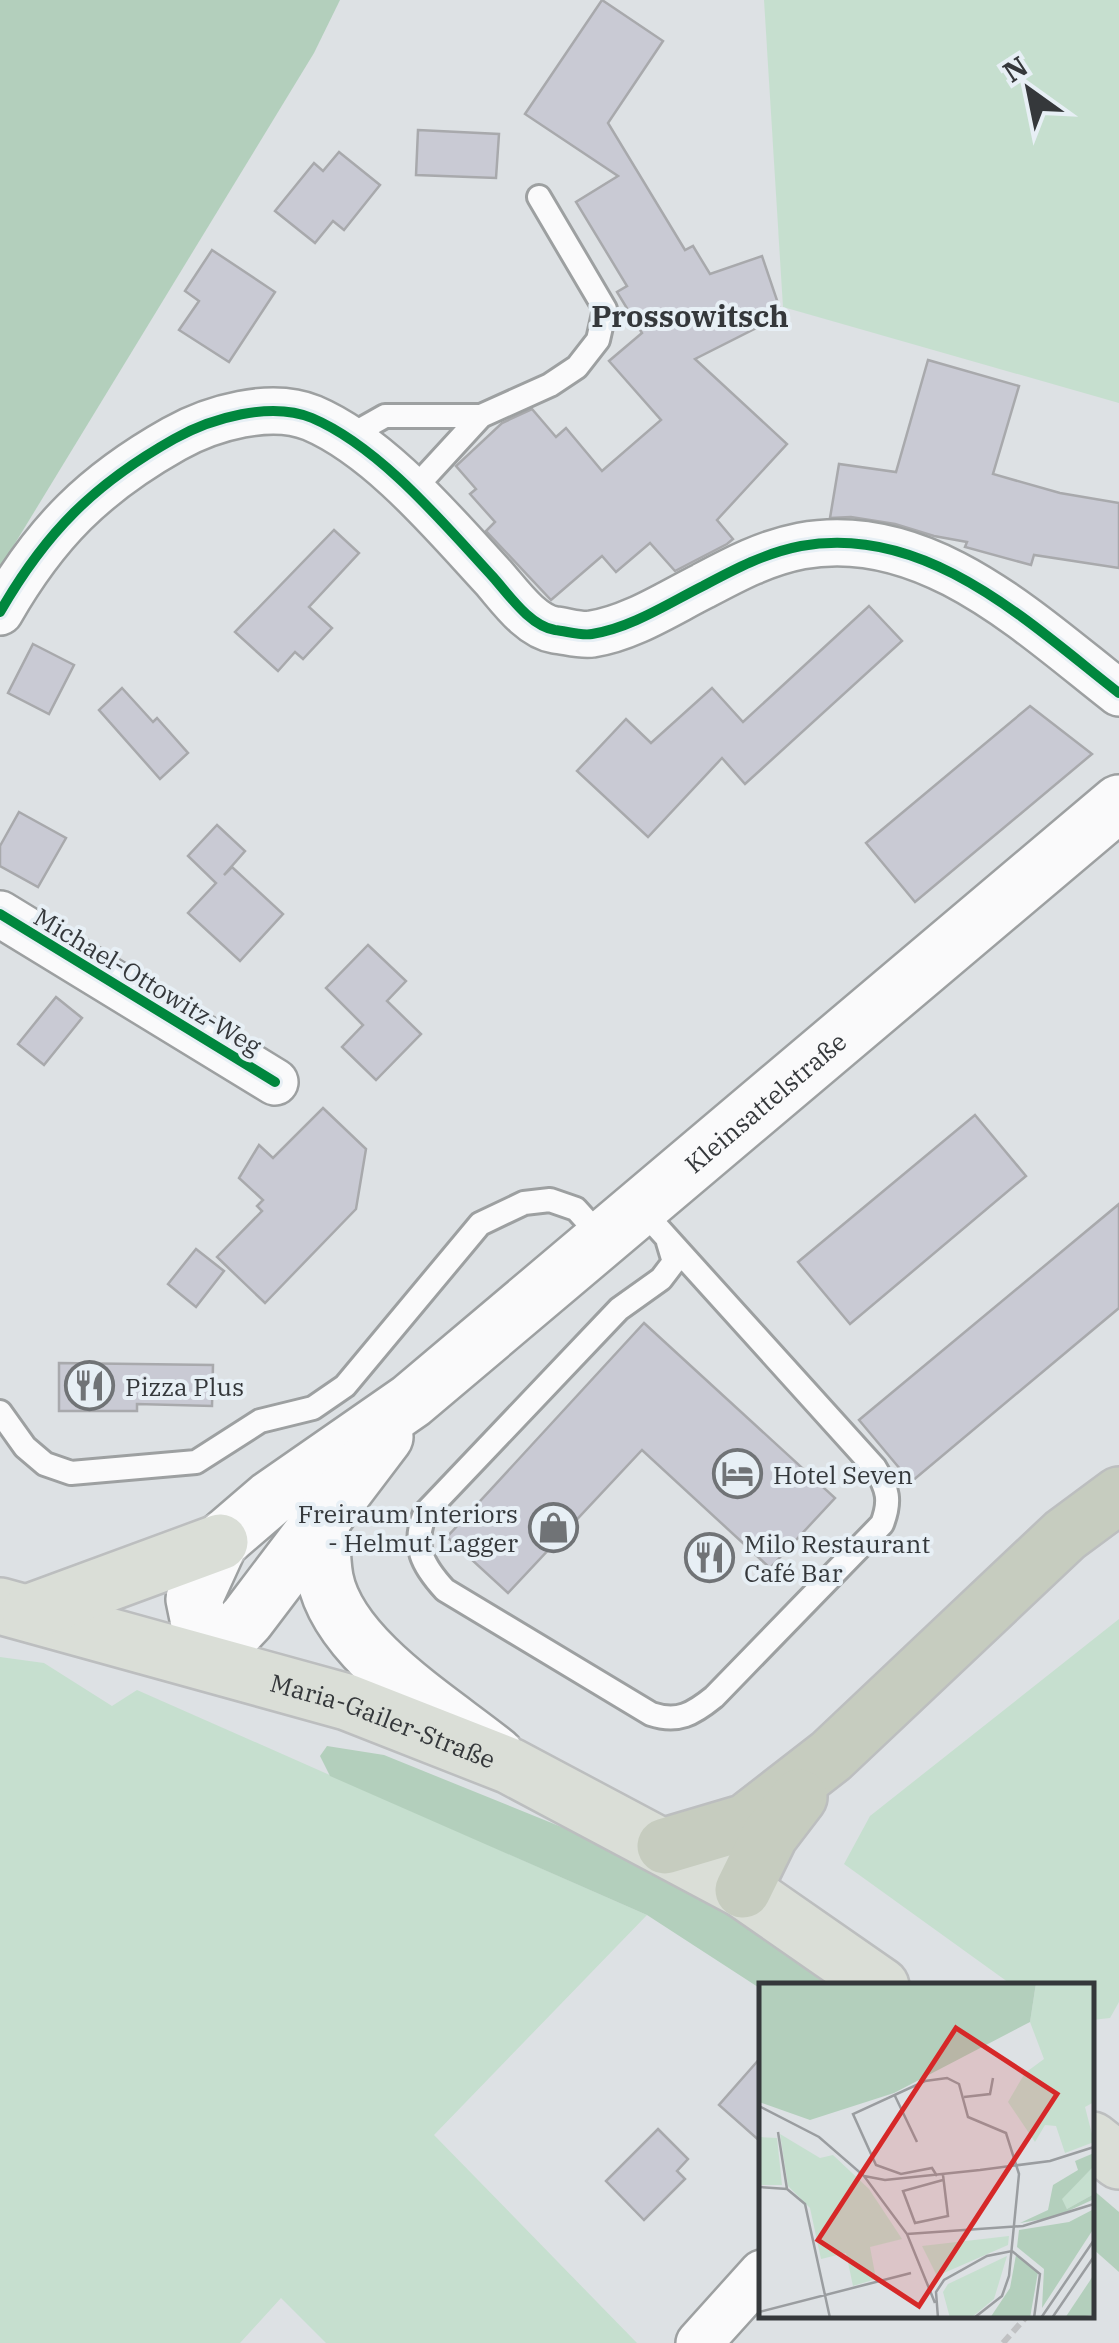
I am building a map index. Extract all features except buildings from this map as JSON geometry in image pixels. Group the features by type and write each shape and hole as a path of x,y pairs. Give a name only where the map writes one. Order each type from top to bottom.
{"highway":[{"path":"665,1846 746,1822 831,1756 1066,1535 1119,1495"},
{"path":"743,1890 770,1835 831,1756"}],"main road":[{"name":"Kleinsattelstraße","path":"207,1662 194,1599 220,1542 270,1499 411,1401 637,1230 1119,803"},
{"name":"Kleinsattelstraße","path":"207,1662 247,1620 411,1401"},
{"path":"321,1524 326,1581 345,1625 368,1652 510,1766"},
{"path":"15,1609 220,1542"},
{"name":"Maria-Gailer-Straße","path":"15,1609 346,1702 510,1766 743,1890 877,1983"},
{"path":"1094,2142 1119,2161"}],"street":[{"path":"0,612 26,566 66,518 127,465 188,431 242,415 280,411 311,418 346,438 413,490 524,612 547,628 590,635 638,619 757,558 801,546 847,542 922,559 994,596 1119,694"},
{"name":"Michael-Ottowitz-Weg","path":"0,914 274,1082"},
{"path":"698,2343 759,2276"}],"lane":[{"path":"413,490 481,416 550,385 577,367 598,340 606,308 539,197"},
{"path":"346,438 385,416 481,416"},
{"path":"0,1412 44,1464 71,1472 196,1462 260,1421 313,1408 345,1386 480,1224 524,1202 550,1200 637,1230 674,1262 661,1279 606,1322 425,1513 418,1532 418,1553 428,1572 446,1590 651,1714 670,1720 694,1712 714,1697 882,1524 889,1506 887,1487 875,1468 637,1230"}],"path":[{"path":"1003,2343 1025,2318"}],"green space":[{"path":"0,0 340,0 314,53 0,568"},
{"path":"764,0 1119,0 1119,403 783,307"},
{"path":"1119,1619 1119,2002 1110,2018 1094,2020 1094,1983 1009,1983 844,1864 870,1816"},
{"path":"0,1657 44,1663 112,1706 137,1690 647,1915 434,2135 637,2343 326,2343 281,2298 240,2343 0,2343"},
{"path":"327,1746 384,1755 569,1830 736,1919 834,1983 759,1983 759,1988 647,1915 330,1776 320,1756"},
{"path":"1094,2191 1119,2212 1119,2272 1094,2250"}],"cycle path":[{"path":"0,612 54,534 120,474 205,424 242,414 278,411 312,418 386,467 432,511 521,609 546,627 583,634 607,631 763,557 801,546 847,543 891,549 933,564 973,585 1049,637 1119,693"},
{"path":"0,914 275,1082"}],"place":[{"name":"Pizza Plus","path":"90,1386"},
{"name":"Hotel Seven","path":"738,1474"},
{"name":"Freiraum Interiors - Helmut Lagger","path":"553,1527"},
{"name":"Milo Restaurant Café Bar","path":"709,1557"}],"district":[{"name":"Prossowitsch","path":"690,315"}]}
